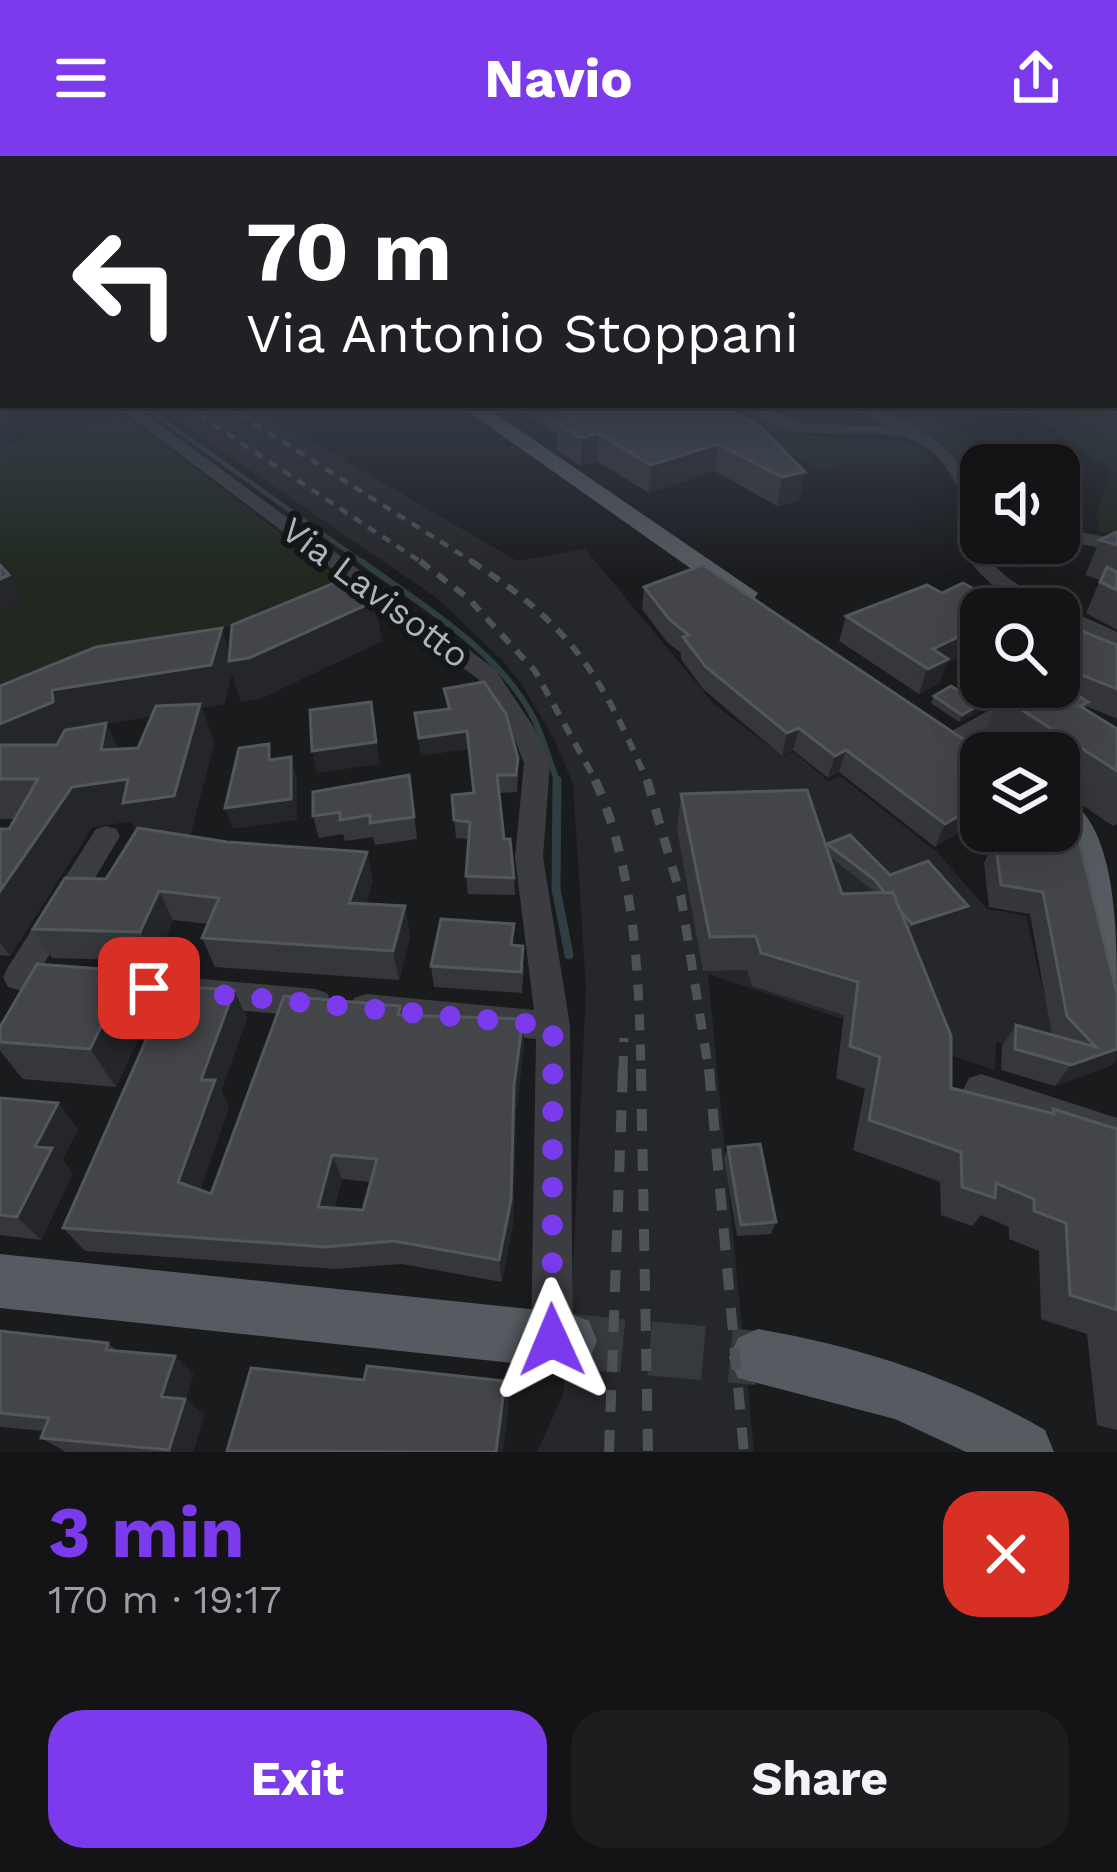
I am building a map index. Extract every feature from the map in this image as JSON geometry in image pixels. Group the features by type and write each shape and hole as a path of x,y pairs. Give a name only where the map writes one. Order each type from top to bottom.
{"main road":[{"path":"546,457 772,612"},
{"path":"1080,834 1110,864 1117,971"},
{"path":"0,1281 560,1340"},
{"path":"758,1358 846,1372 918,1394 1023,1452"}],"street":[{"name":"Via Lavisotto","path":"194,457 487,674 523,729 537,763 529,857 553,1026 560,1340"},
{"path":"1080,537 1117,545"},
{"path":"983,564 1014,588"},
{"path":"1080,623 1117,640"},
{"path":"956,739 1027,697 1057,709"},
{"path":"106,836 38,983 553,1026"},
{"path":"981,1090 1117,1136"}],"shaded area":[{"path":"0,457 180,457 355,589 22,687 0,709"},
{"path":"232,457 340,457 517,561 585,549 713,703 782,756 794,752 828,781 840,776 937,852 987,909 1026,916 1043,990 1056,1009 1071,1015 1038,1053 996,1042 995,1070 708,974 754,1452 537,1452 563,1395 571,1311 586,989 573,784 555,741 523,687 504,662 438,599"},
{"path":"797,457 927,457 936,465 839,465 824,472"},
{"path":"1093,457 1117,457 1117,536 1099,531 1096,514 1110,477"}],"building":[{"path":"639,457 675,457 651,465"},
{"path":"744,457 791,457 805,472 782,477"},
{"path":"1117,532 1117,545 1100,540"},
{"path":"703,565 960,737 960,815 945,824 846,750 835,756 799,728 787,733 706,667 683,637 689,635 670,620 644,587"},
{"path":"1107,567 1117,572 1117,590 1100,582"},
{"path":"342,580 375,601 249,658 229,661 232,625"},
{"path":"963,583 972,588 960,588 960,636 933,649 948,659 928,669 846,616 927,585 942,593"},
{"path":"222,628 211,665 52,690 53,702 0,724 0,686 96,647"},
{"path":"1080,630 1117,645 1117,689 1080,674"},
{"path":"484,682 506,714 518,758 516,775 497,775 514,878 466,876 470,822 454,820 452,795 474,793 467,731 419,738 415,713 450,709 444,689"},
{"path":"951,686 960,692 960,708 973,708 962,715 934,696"},
{"path":"371,702 376,742 312,751 310,710"},
{"path":"200,704 174,796 123,803 128,779 72,787 0,891 0,829 9,829 38,779 0,779 0,745 57,745 65,730 106,723 101,750 138,748 156,706"},
{"path":"1080,706 1117,729 1117,771 1080,747 1080,732 1056,732 1019,708"},
{"path":"269,744 269,760 291,757 291,799 225,808 239,748"},
{"path":"409,775 414,817 370,823 370,815 340,820 340,812 313,816 313,792"},
{"path":"807,790 842,894 893,892 951,1036 951,1088 1054,1114 1053,1109 1117,1129 1117,1310 1070,1295 1066,1223 1034,1211 1034,1199 996,1183 995,1198 962,1187 961,1152 869,1120 880,1057 850,1046 858,982 761,953 756,936 710,937 681,794"},
{"path":"138,828 227,842 367,852 349,903 405,906 393,951 202,938 219,898 159,891 140,932 33,929 65,878 106,879"},
{"path":"850,835 890,875 928,861 968,906 912,924 893,892 885,893 827,844"},
{"path":"1080,844 1117,994 1117,1049 1071,1065 1015,1049 1016,1025 1096,1047 1067,1016 1043,892 1001,885 997,852 1080,852"},
{"path":"441,919 514,924 511,945 523,946 521,972 431,966"},
{"path":"37,964 128,971 90,1049 0,1042 0,1027"},
{"path":"170,986 234,990 201,1080 215,1080 178,1182 211,1194 284,996 400,1006 398,1015 523,1019 514,1085 511,1200 499,1260 394,1241 325,1247 63,1228","holes":["332,1155 377,1159 363,1210 318,1207"]},
{"path":"0,1098 58,1103 35,1147 52,1148 17,1217 0,1215"},
{"path":"760,1144 776,1222 741,1225 728,1147"},
{"path":"0,1331 108,1343 106,1350 175,1356 161,1397 185,1399 169,1450 41,1438 49,1418 0,1413"},
{"path":"367,1366 505,1381 496,1452 227,1451 251,1368 364,1380"}],"waterway":[{"path":"216,457 365,564"},
{"path":"361,561 458,631 502,673 535,721 557,780"},
{"path":"557,780 556,889 569,955"}],"tunnel":[{"path":"569,1341 758,1358"}],"railway":[{"path":"263,457 423,563"},
{"path":"308,457 476,564"},
{"path":"420,561 423,563"},
{"path":"471,561 535,608 580,656 615,712 648,782"},
{"path":"423,563 468,598 535,671 597,783"},
{"path":"595,780 627,886 641,1072"},
{"path":"648,782 681,897 709,1072"},
{"path":"623,1072 624,1038"},
{"path":"609,1452 623,1069"},
{"path":"641,1069 648,1452"},
{"path":"709,1069 744,1452"}],"route":[{"path":"149,988 553,1026 552,1340"}]}
